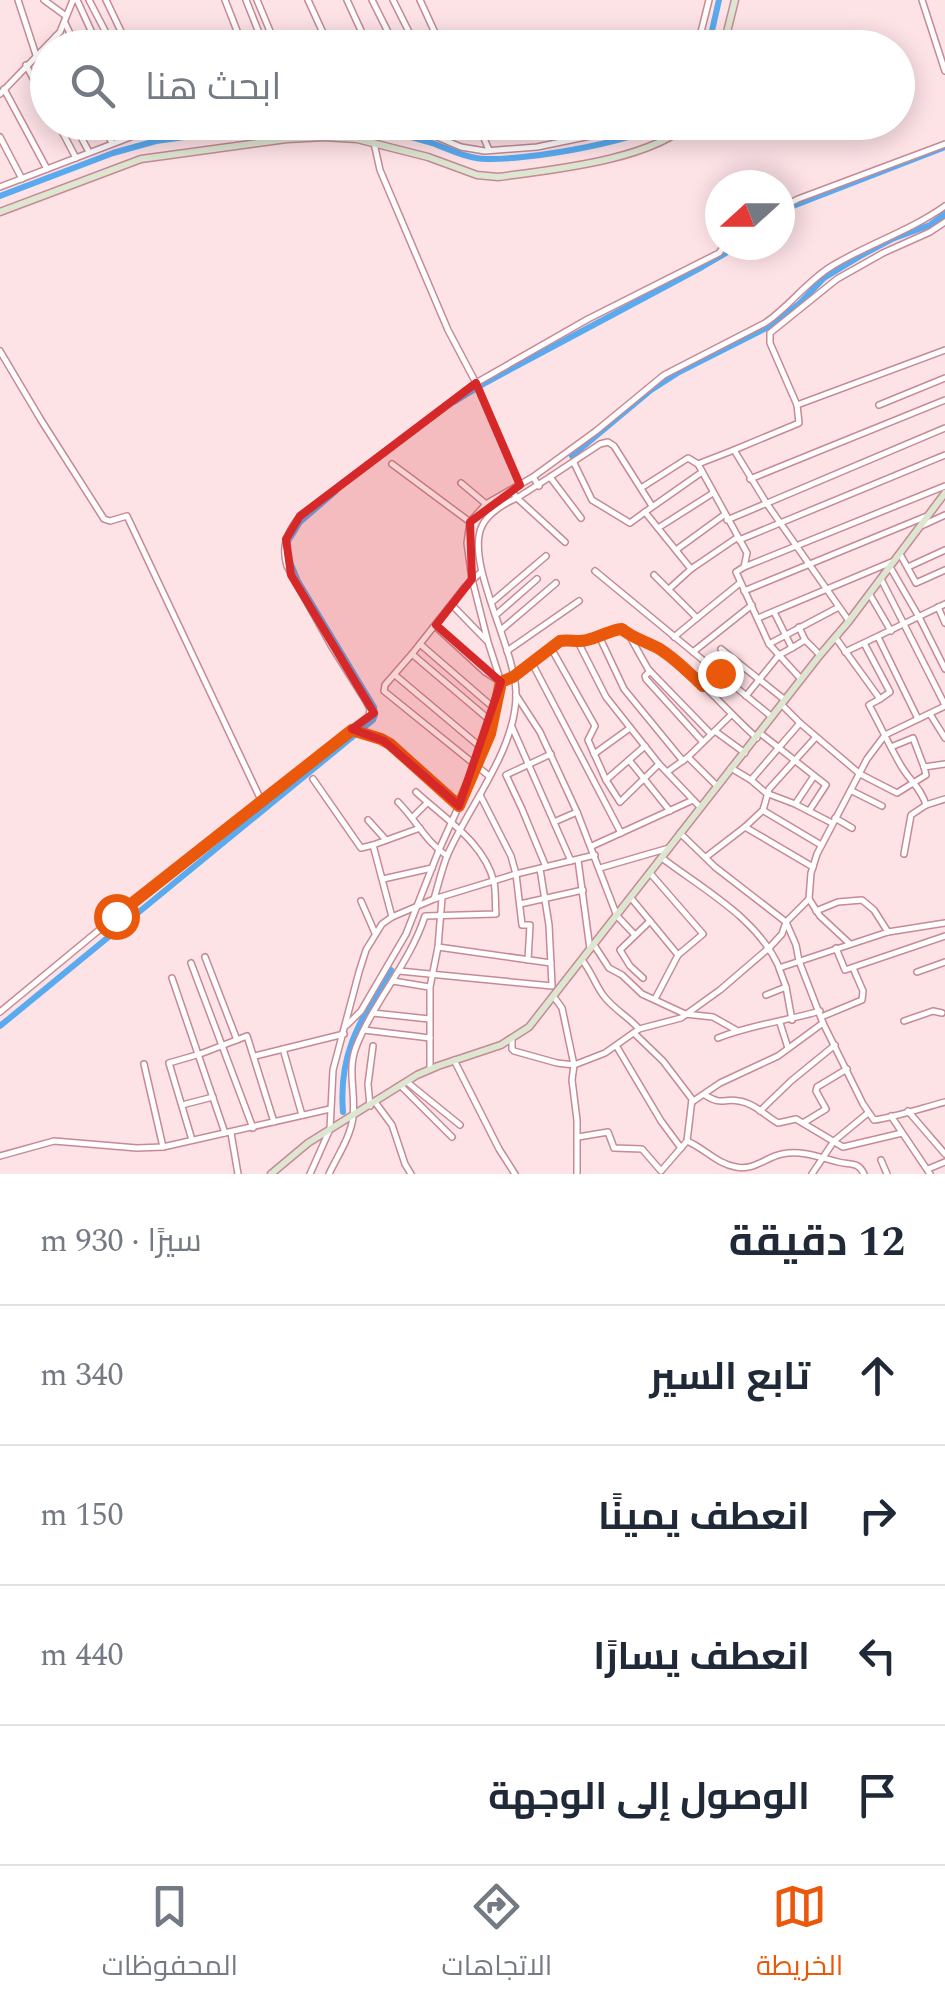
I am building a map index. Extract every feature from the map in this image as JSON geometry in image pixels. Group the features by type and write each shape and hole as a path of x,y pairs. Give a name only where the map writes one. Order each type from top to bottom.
{"main road":[{"path":"728,30 736,0"},
{"path":"0,212 154,156 279,140"},
{"path":"366,140 477,175 498,177 604,160 667,140"},
{"path":"271,1174 296,1151 403,1084 430,1069 512,1040 530,1027 849,621 945,492"}],"street":[{"path":"18,0 30,37"},
{"path":"44,0 66,20 70,30"},
{"path":"60,30 75,0"},
{"path":"75,0 90,30"},
{"path":"89,0 105,30"},
{"path":"106,0 120,30"},
{"path":"224,0 237,30"},
{"path":"246,0 258,30"},
{"path":"257,0 270,30"},
{"path":"308,0 322,30"},
{"path":"347,0 361,30"},
{"path":"372,0 387,30"},
{"path":"393,0 408,30"},
{"path":"420,0 434,30"},
{"path":"702,30 709,0"},
{"path":"922,0 945,72"},
{"path":"30,61 2,92 30,139"},
{"path":"26,65 30,72"},
{"path":"0,136 22,179"},
{"path":"31,140 48,169"},
{"path":"66,140 76,158"},
{"path":"83,140 90,152"},
{"path":"110,140 112,144"},
{"path":"0,188 121,140"},
{"path":"447,140 489,150 565,140"},
{"path":"485,140 489,150"},
{"path":"374,144 380,170 448,330 520,485"},
{"path":"795,200 945,144"},
{"path":"347,1025 362,1011 406,934 493,723 501,682 472,579 470,522 486,504 534,477 664,375 765,323 826,270 945,206"},
{"path":"698,464 798,425 797,404 770,343 770,333 837,279 945,222"},
{"path":"0,1012 368,716 369,705 291,576 284,555 286,539 300,516 477,386 588,319 705,260"},
{"path":"797,404 945,350"},
{"path":"0,351 104,518 108,522 127,516 262,800"},
{"path":"879,405 945,378"},
{"path":"750,479 945,400"},
{"path":"676,550 726,517 767,504 945,428"},
{"path":"329,1174 354,1116 350,1071 363,1030 400,969 447,856 498,760 511,724 516,694 501,630 481,572 478,537 482,526 496,510 608,442 652,506"},
{"path":"734,450 849,621"},
{"path":"670,589 692,569 738,539 945,455"},
{"path":"641,488 688,458 698,464 748,553 744,567"},
{"path":"574,463 594,502 630,523 702,472"},
{"path":"392,464 470,522"},
{"path":"534,477 539,486"},
{"path":"550,477 581,518"},
{"path":"461,483 486,504"},
{"path":"511,490 565,542"},
{"path":"801,679 769,644 736,572 945,492"},
{"path":"658,528 713,493"},
{"path":"645,512 692,569"},
{"path":"921,526 945,515"},
{"path":"744,590 928,516"},
{"path":"908,568 945,550"},
{"path":"492,602 546,556"},
{"path":"895,561 908,568 916,583 945,570"},
{"path":"758,618 895,561"},
{"path":"895,561 945,669"},
{"path":"481,572 385,684 384,690 489,776"},
{"path":"595,572 772,717"},
{"path":"654,575 697,618"},
{"path":"849,943 816,911 810,899 813,868 821,845 867,758 885,735 945,705 881,578"},
{"path":"496,614 537,579"},
{"path":"501,630 556,583"},
{"path":"674,637 740,583"},
{"path":"869,594 891,631"},
{"path":"507,652 579,600"},
{"path":"452,604 488,642"},
{"path":"845,652 945,604"},
{"path":"693,652 752,605"},
{"path":"769,644 838,608"},
{"path":"938,608 945,623"},
{"path":"774,612 792,648"},
{"path":"435,626 501,682"},
{"path":"800,627 805,640 820,655"},
{"path":"501,682 566,640 578,642 620,628 650,671 713,732 745,753"},
{"path":"628,635 668,655 730,715 778,746 826,785 809,812"},
{"path":"599,636 624,689 686,759 717,786"},
{"path":"836,637 880,699"},
{"path":"878,637 918,719"},
{"path":"746,696 778,655 805,640"},
{"path":"578,642 602,690 630,728 700,807"},
{"path":"864,643 890,692 869,705 926,806"},
{"path":"420,644 496,710"},
{"path":"551,648 595,726 588,738 620,802 659,764"},
{"path":"720,649 761,679 800,723 860,774 897,793 926,775 913,738 891,747"},
{"path":"412,654 493,723"},
{"path":"532,663 621,833"},
{"path":"650,671 646,678 702,742"},
{"path":"703,686 720,673"},
{"path":"394,674 484,750"},
{"path":"516,694 551,754 592,846 617,916 635,935"},
{"path":"930,714 945,738"},
{"path":"667,772 686,759 730,715"},
{"path":"751,780 800,723"},
{"path":"511,724 575,861 592,947 611,970 638,990 685,1014 708,1015 736,1030"},
{"path":"594,754 630,728"},
{"path":"352,730 390,744 459,806"},
{"path":"706,857 762,810 766,793 816,737"},
{"path":"606,780 645,746"},
{"path":"506,775 551,754"},
{"path":"498,760 522,809 543,868 553,998 562,1008 574,1064 578,1174"},
{"path":"629,760 670,810"},
{"path":"924,767 945,764"},
{"path":"731,768 766,793 852,828"},
{"path":"795,804 814,776"},
{"path":"313,780 360,848 420,828"},
{"path":"852,791 882,806"},
{"path":"416,792 461,831 482,857 494,882 496,914 425,916"},
{"path":"480,796 516,874 522,925 530,925 528,960"},
{"path":"904,854 910,817 945,799"},
{"path":"592,846 692,800"},
{"path":"398,802 447,856"},
{"path":"413,817 427,803"},
{"path":"762,810 821,845"},
{"path":"554,822 577,812"},
{"path":"368,820 386,840"},
{"path":"745,827 813,868"},
{"path":"680,834 715,867 786,922 821,1017 868,1113 876,1121 945,1102"},
{"path":"373,845 392,916"},
{"path":"600,868 669,848"},
{"path":"310,1174 330,1129 333,1070 359,972 374,933 392,916 431,900 595,855"},
{"path":"662,858 743,920 770,948 786,987 792,1020"},
{"path":"383,880 432,868"},
{"path":"650,873 703,934 678,955 655,999"},
{"path":"520,904 582,890"},
{"path":"430,1069 430,987 442,897"},
{"path":"630,898 678,955"},
{"path":"512,1040 514,1051 574,1064 593,1059 637,1032 676,1020 770,948 786,922 810,899"},
{"path":"816,911 838,902 862,900 874,910 888,932"},
{"path":"361,901 374,933"},
{"path":"644,978 620,950 650,921"},
{"path":"779,968 888,932 945,923"},
{"path":"836,948 845,970 945,936"},
{"path":"438,947 551,963"},
{"path":"206,957 236,1040"},
{"path":"578,1137 606,1132 614,1148 642,1149 661,1171 687,1142 692,1102 630,1018 604,996 582,960"},
{"path":"390,962 400,969 432,974 552,986"},
{"path":"917,972 945,962"},
{"path":"191,963 253,1128"},
{"path":"622,975 630,966"},
{"path":"718,1038 736,1030 821,1017 862,1000 863,991 852,968"},
{"path":"172,978 228,1132 238,1174"},
{"path":"392,982 430,987"},
{"path":"766,996 786,987"},
{"path":"904,1022 934,1011 944,1013"},
{"path":"373,1013 429,1019"},
{"path":"692,1102 720,1083 788,1049 821,1017"},
{"path":"780,1022 788,1049"},
{"path":"363,1030 430,1038"},
{"path":"255,1056 344,1034"},
{"path":"192,1140 169,1063 248,1036 274,1122"},
{"path":"760,1110 835,1044"},
{"path":"372,1046 368,1084 373,1104 392,1124 411,1174"},
{"path":"616,1046 681,1148"},
{"path":"282,1049 302,1116"},
{"path":"454,1060 515,1174"},
{"path":"144,1064 164,1147"},
{"path":"803,1123 826,1109 817,1087 847,1069"},
{"path":"403,1084 460,1125"},
{"path":"403,1084 452,1137"},
{"path":"705,1095 718,1103 744,1102 774,1122 796,1119 840,1146 902,1133"},
{"path":"182,1105 213,1097"},
{"path":"0,1154 54,1142 164,1147 330,1109"},
{"path":"908,1112 945,1154"},
{"path":"812,1174 834,1142 868,1113"},
{"path":"890,1116 929,1171 945,1162"},
{"path":"687,1142 739,1168 750,1168 783,1154 803,1153 857,1164 864,1174"},
{"path":"881,1160 887,1174"},
{"path":"846,1164 850,1174"}],"highlighted area":[{"path":"476,383 520,485 470,522 472,579 436,625 501,682 459,806 384,741 352,729 374,713 291,575 286,539 300,516"}],"waterway":[{"path":"712,30 719,0"},
{"path":"0,196 113,153 163,140"},
{"path":"421,140 470,157 493,159 543,155 617,140"},
{"path":"795,205 945,147"},
{"path":"572,456 651,390 770,326 824,278 862,255 930,225 945,214"},
{"path":"454,402 714,260"},
{"path":"0,1026 373,720 374,707 298,581 287,555 287,543 300,522 336,491"},
{"path":"343,1112 348,1054 361,1021 391,970"}],"route":[{"path":"116,916 352,730 390,744 459,806 490,734 501,682 560,641 581,642 622,629 668,655 703,686 720,673"}]}
